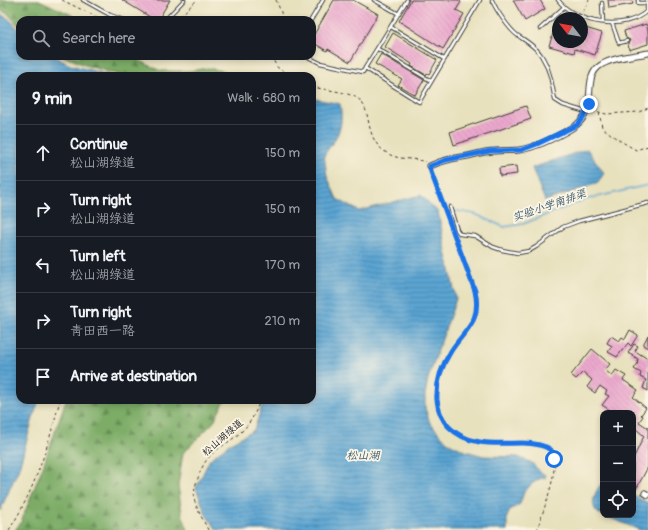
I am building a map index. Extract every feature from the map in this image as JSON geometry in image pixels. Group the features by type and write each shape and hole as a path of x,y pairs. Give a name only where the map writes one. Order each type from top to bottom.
{"street":[{"path":"430,166 446,160 490,151 514,151 532,146 572,128 580,122 587,110 590,97 590,82 592,75 599,66 615,60 648,53"}],"lane":[{"path":"83,0 110,16"},
{"path":"169,16 184,0"},
{"path":"313,16 322,0"},
{"path":"374,0 398,14"},
{"path":"314,60 320,63 363,72 407,0"},
{"path":"365,68 419,102 480,0"},
{"path":"492,0 496,10 516,35 530,43 541,54 548,69 555,100 563,105 587,110"},
{"path":"558,0 564,7 573,12"},
{"path":"588,18 612,23 635,19 648,10 647,2 638,2 638,0"},
{"path":"602,3 603,22"},
{"path":"540,29 564,7"},
{"path":"612,23 619,43 627,41"},
{"path":"392,26 444,59"},
{"path":"378,49 431,81"},
{"path":"450,207 457,230 460,234 475,236 493,247 518,253 536,246 563,227 648,203"},
{"path":"453,232 457,230"}],"path":[{"path":"62,0 95,16"},
{"path":"180,16 197,0"},
{"path":"276,0 282,16"},
{"path":"582,12 589,0"},
{"path":"273,60 277,67 284,72"},
{"path":"316,88 347,94 356,98 364,105 371,134 382,150 394,156 408,160 422,161 430,166 475,291 476,308 471,326 452,350 442,370 437,394 439,409 448,426 458,435 469,440 485,443 530,443 546,446 551,450 554,459 554,472 537,530"},
{"path":"587,110 606,114 639,112 648,108"},
{"path":"599,112 602,127 617,138 636,150 648,146"},
{"path":"9,530 20,512 38,475 59,404"},
{"name":"松山湖绿道","path":"208,530 198,511 194,495 194,487 202,467 210,454 242,431 256,412 259,404"}],"green space":[{"path":"0,0 39,0 74,16 16,16 16,23 8,14 0,10"},
{"path":"73,60 138,60 161,71 189,71 208,68 226,72 109,72"},
{"path":"65,404 223,404 213,423 183,453 178,485 182,514 188,530 15,530 21,522 43,466"}],"water":[{"path":"0,14 9,19 16,27 16,60 61,60 70,65 97,72 16,72 16,404 38,404 19,468 0,511"},
{"name":"松山湖","path":"316,99 340,104 341,120 339,131 324,155 327,176 337,199 359,211 421,195 438,212 456,299 428,379 425,395 425,408 430,423 447,442 465,451 484,456 518,457 532,463 545,475 545,478 541,478 533,483 524,492 520,504 510,510 507,517 507,530 217,530 206,515 196,488 210,459 232,442 254,430 263,404 316,404"},
{"path":"587,149 604,173 598,183 545,201 532,168"},
{"path":"600,486 600,514 595,510 593,502"},
{"path":"636,497 648,503 648,530 640,530 610,518 636,518"}],"building":[{"path":"122,0 170,0 160,16 148,16"},
{"path":"334,0 353,0 378,14 350,62 328,49 327,51 316,44 316,31"},
{"path":"411,0 458,0 461,2 456,10 464,14 443,49 399,21"},
{"path":"513,0 540,0 545,9 525,21"},
{"path":"608,0 632,0 633,4 609,8"},
{"path":"646,24 648,30 648,44 629,50 628,44 630,40 626,38 624,31"},
{"path":"588,29 602,33 595,55 575,49 574,53 556,48 588,48"},
{"path":"393,33 437,60 429,74 427,73 426,75 411,66 412,64 385,47"},
{"path":"552,37 552,47 549,46"},
{"path":"381,54 424,80 415,95 398,85 402,79 375,64"},
{"path":"526,106 531,119 454,145 450,132"},
{"path":"516,166 517,174 500,176 499,168"},
{"path":"630,330 638,335 631,346 628,343 617,357 608,352 612,346 607,343 611,336 619,341 622,337 625,339"},
{"path":"648,335 648,348 643,345"},
{"path":"634,344 638,346 635,351 648,359 648,391 643,388 646,380 640,377 641,373 634,369 638,363 638,359 628,353"},
{"path":"592,349 610,364 605,370 612,376 616,370 626,376 623,380 638,390 633,397 646,408 641,415 643,416 639,422 648,428 648,467 636,489 636,453 644,436 636,429 636,410 610,410 602,405 609,396 605,394 607,391 600,386 595,393 587,387 592,380 583,372 576,379 571,375"}],"waterway":[{"name":"实验小学南排渠","path":"457,211 475,214 504,227 523,224 584,200 648,185"}],"route":[{"path":"554,459 551,450 546,446 530,443 485,443 469,440 458,435 452,430 441,415 437,402 440,373 447,357 468,330 473,321 477,301 475,291 430,166 446,160 490,151 511,151 528,148 577,125 584,116 589,104"}]}
